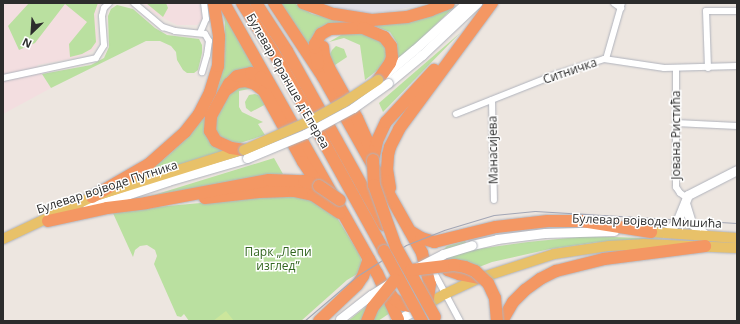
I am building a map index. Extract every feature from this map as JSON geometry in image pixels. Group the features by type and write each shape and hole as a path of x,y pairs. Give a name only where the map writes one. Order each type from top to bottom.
{"highway":[{"path":"92,197 149,164 181,136 199,114 210,92 218,66 219,36 214,3"},
{"path":"224,3 274,88 383,284 394,299 404,306 424,306 428,299 430,284 422,252 326,73 323,45 327,38 340,28 363,28 378,33 388,41 391,46 392,57 383,81"},
{"name":"Булевар Франше д'Епереа","path":"242,3 294,88 384,251"},
{"name":"Булевар Франше д'Епереа","path":"256,3 280,39 396,247"},
{"path":"274,3 326,73 363,129 373,160 374,185 396,247 438,321"},
{"path":"303,3 322,11 346,17 378,20 420,14 449,3"},
{"path":"393,199 387,165 393,140 408,116 492,3"},
{"path":"373,160 377,141 382,130 401,104 468,35"},
{"path":"245,154 220,144 213,138 210,131 211,116 234,78 240,74 251,73 261,76 274,88"},
{"path":"226,90 237,82 250,82 264,91 319,186"},
{"path":"146,203 269,180 304,181 319,186 340,200 384,251 422,321"},
{"path":"48,221 107,208 146,203 259,192 294,191 317,197 346,217"},
{"path":"410,231 429,241 446,240 496,227 548,221 582,222 652,232"},
{"path":"446,240 441,249 440,256 445,267 459,274 480,278"},
{"path":"502,321 513,302 525,290 540,279 570,266 705,241"},
{"path":"319,321 357,285 363,276 369,259"},
{"path":"411,270 454,265 475,271 488,283 495,298 497,321"},
{"path":"367,321 373,307 395,280"},
{"path":"383,284 397,320"}],"main road":[{"name":"Булевар војводе Путника","path":"383,81 414,50 466,3"},
{"name":"Булевар војводе Путника","path":"35,224 48,221 245,154 310,121 383,81 422,55 477,3"},
{"name":"Булевар војводе Путника","path":"35,224 92,197 245,154"},
{"path":"665,233 677,222 686,200 737,170"},
{"path":"686,200 692,223 705,241"},
{"path":"3,238 35,224"},
{"name":"Булевар војводе Мишића","path":"339,320 371,295 411,270 443,254 497,239 568,231 652,232 665,233 737,248"},
{"name":"Булевар војводе Мишића","path":"397,320 445,294 480,278 554,254 594,248 737,238"}],"street":[{"path":"3,78 96,58 104,45 102,16 104,8 109,3"},
{"path":"134,3 163,27 174,31 205,34 209,41 202,72"},
{"path":"200,33 206,19 204,3"},
{"path":"606,59 622,6 614,3"},
{"path":"708,68 706,11 737,11"},
{"name":"Ситничка","path":"456,114 557,74 606,59 652,67 676,69 737,66"},
{"name":"Јована Ристића","path":"676,69 676,187 686,200"},
{"name":"Манасијева","path":"492,100 494,200"},
{"path":"676,123 737,126"},
{"path":"422,252 460,321"}],"shaded area":[{"path":"3,3 100,3 96,14 98,43 93,51 76,58 37,65 51,88 3,114"},
{"path":"143,3 199,3 203,19 197,25 177,25 155,14"},
{"path":"324,3 430,3 392,11 369,13 341,9"}],"green space":[{"path":"29,3 98,3 94,14 96,42 91,49 82,54 70,57 69,44 87,22 65,4 35,43 19,50 8,26"},
{"path":"146,3 166,3 168,8 163,17"},
{"path":"221,3 261,73 212,105 214,146 226,152 133,179 164,159 186,139 198,124 215,95 220,81 225,54 225,23"},
{"path":"277,3 294,3 312,14 336,19 416,20 456,5 397,62 397,43 390,32 371,25 347,24 321,27 312,37 311,52"},
{"path":"117,5 133,9 155,28 167,35 199,39 202,45 202,53 198,70 194,73 187,73 183,70 177,60 176,52 171,46 160,41 146,41 51,88 42,74 91,65 104,58 109,47 108,16 111,9"},
{"path":"346,32 379,35 388,47 384,65 365,80 360,45 344,38 329,42"},
{"path":"460,33 383,112 379,103"},
{"path":"336,46 344,49 347,57 332,67 329,56"},
{"path":"247,86 254,88 239,91 239,107 242,112 263,122 258,124 265,135 240,143 220,140 213,130 216,115 225,98 235,88"},
{"path":"255,94 263,97 268,103 251,112 246,108 245,102 249,95"},
{"path":"274,158 283,174 141,199"},
{"name":"Парк „Лепи изглед”","path":"288,195 317,200 336,216 360,255 364,270 347,280 301,321 189,321 184,314 181,317 177,316 154,264 157,256 155,250 147,245 140,246 135,250 133,257 112,211"},
{"path":"588,236 665,239 599,242 550,249 492,262 469,271 448,263 443,250 447,246 465,241 470,250"},
{"path":"383,293 393,311 378,321 348,321"},
{"path":"226,311 234,321 213,321"}],"tram line":[{"path":"304,321 357,276 406,245 444,230 494,215 535,211 737,223"}]}
